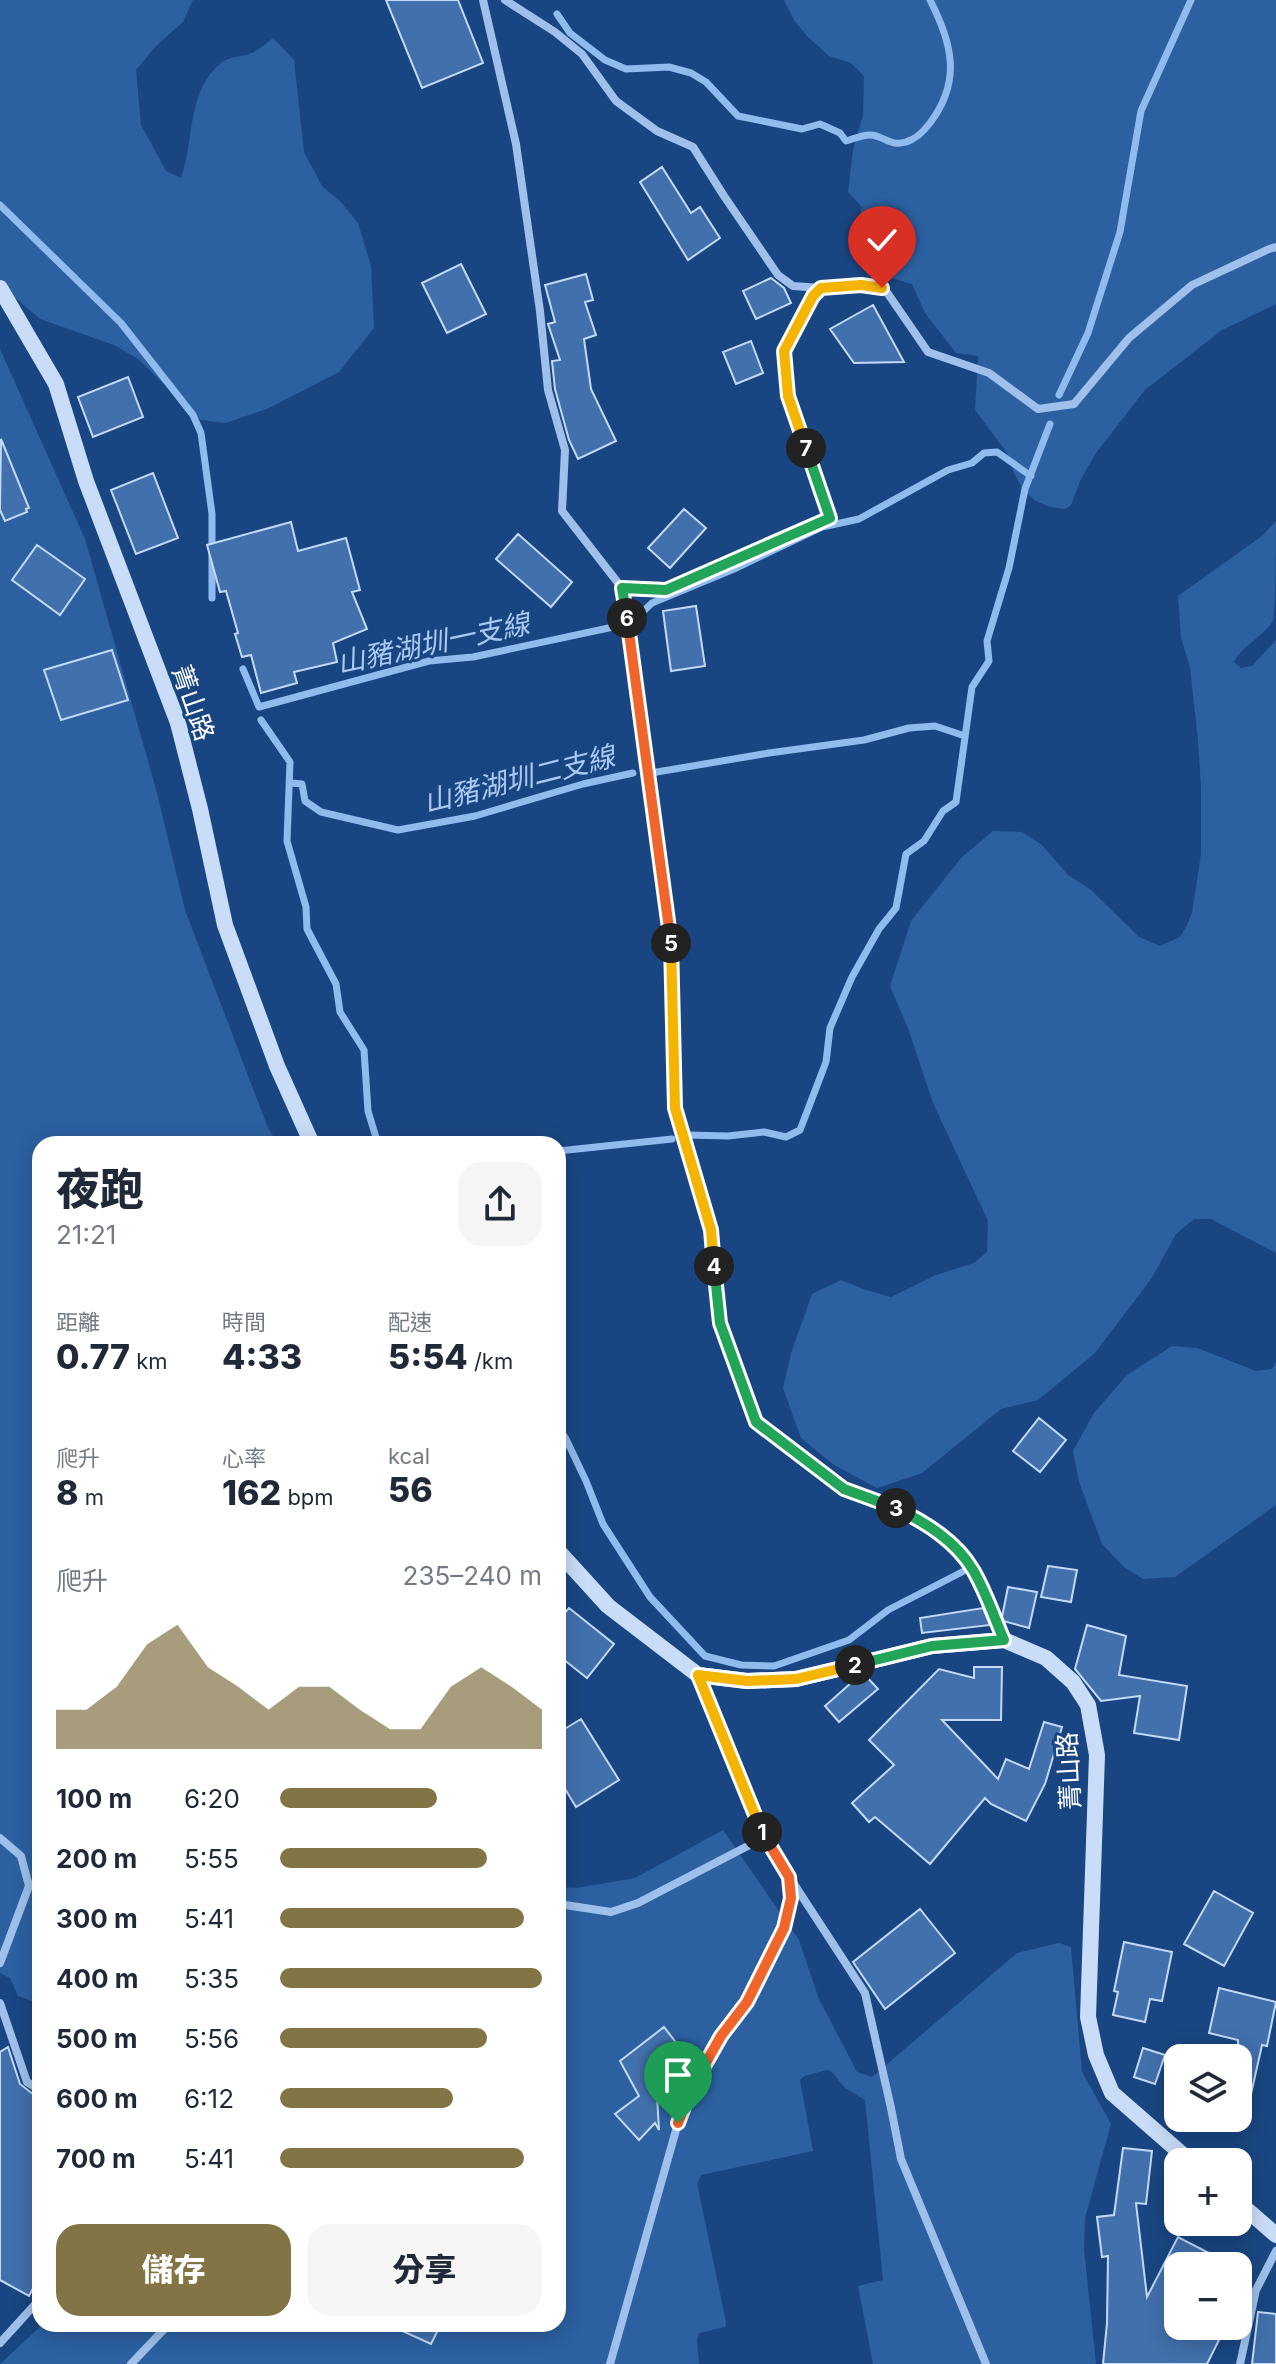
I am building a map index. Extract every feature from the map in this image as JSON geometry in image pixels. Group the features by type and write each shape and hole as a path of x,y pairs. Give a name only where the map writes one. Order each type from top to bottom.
{"street":[{"path":"483,0 516,144 548,390 565,450 562,511 622,588 671,940 675,1108 711,1230 720,1323 756,1422 844,1489 888,1503 925,1522 952,1544 973,1570 1004,1640"},
{"path":"505,0 555,32 582,54 616,101 657,131 693,147 778,275 793,286 821,288 861,285 884,288 928,352 989,373 1038,409 1074,404 1129,338 1192,285 1276,247"},
{"name":"菁山路","path":"0,288 56,384 86,481 178,723 225,925 277,1066 308,1136"},
{"path":"622,588 666,590 830,518 788,396 784,351 813,296 821,288"},
{"path":"566,1560 608,1606 698,1675 765,1837 865,1993 901,2159 986,2364"},
{"name":"菁山路","path":"698,1675 747,1681 796,1679 932,1646 1004,1640 1046,1658 1073,1682 1088,1705 1097,1755 1088,2017 1096,2055 1112,2093 1175,2148"},
{"path":"566,1905 611,1912 638,1903 765,1837"},
{"path":"0,1838 21,1856 29,1886 0,1963"},
{"path":"610,2364 678,2123 690,2091 721,2036 747,2002 784,1928 791,1898 789,1877"},
{"path":"0,2003 27,2082 32,2085"},
{"path":"1252,2214 1276,2235"},
{"path":"1240,2364 1256,2290 1276,2251"},
{"path":"0,2343 32,2308"},
{"path":"131,2364 161,2332"}],"shaded area":[{"path":"0,0 193,0 183,22 155,47 136,70 141,125 166,171 181,178 197,101 210,74 222,62 252,53 273,38 294,60 304,152 322,186 341,202 358,223 371,266 374,328 339,372 269,408 226,423 201,420 138,359 114,345 40,319 0,285"},
{"path":"784,0 1276,0 1276,304 1222,330 1145,390 1096,453 1071,505 1065,509 1036,501 1023,490 1007,453 975,410 978,356 956,353 925,313 912,284 874,273 861,265 856,235 862,207 848,192 853,150 863,115 864,76 851,63 829,56 807,36"},
{"path":"0,349 85,539 156,789 185,910 273,1136 32,1136 32,2001 18,1996 10,1978 0,1973"},
{"path":"1276,521 1273,621 1234,662 1241,668 1252,666 1276,640 1276,1253 1211,1219 1194,1219 1176,1234 1151,1279 1095,1353 1038,1400 1001,1409 922,1473 877,1488 834,1465 801,1438 783,1388 791,1353 812,1294 841,1280 891,1297 936,1275 974,1263 987,1252 988,1221 933,1103 908,1028 890,986 911,921 962,857 993,831 1022,832 1042,845 1068,875 1091,890 1139,937 1160,946 1180,937 1192,913 1201,854 1201,788 1190,667 1181,638 1178,596 1262,536"},
{"path":"1172,1346 1197,1348 1256,1371 1272,1369 1276,1362 1276,1505 1175,1577 1143,1579 1124,1567 1102,1544 1079,1482 1073,1451 1094,1413 1127,1375"},
{"path":"723,1830 799,1940 819,1999 857,2072 872,2077 1017,1953 1059,1943 1071,1947 1082,2072 1111,2124 1085,2218 1084,2249 1096,2364 873,2364 858,2286 883,2280 865,2100 845,2088 827,2070 800,2080 813,2151 701,2175 697,2183 726,2322 725,2327 699,2333 699,2364 0,2364 34,2332 566,2332 566,1887 635,1878"}],"building":[{"path":"386,0 458,0 483,63 422,88"},
{"path":"662,167 691,213 700,207 720,238 688,260 640,182"},
{"path":"461,264 486,314 447,333 422,283"},
{"path":"586,274 593,300 585,302 596,335 584,339 591,389 616,441 578,459 569,440 555,389 552,361 560,360 548,324 555,322 545,285"},
{"path":"771,278 784,288 791,303 756,319 743,291"},
{"path":"873,305 904,362 854,363 830,329"},
{"path":"751,341 763,373 736,384 723,352"},
{"path":"128,377 143,417 93,437 78,397"},
{"path":"1,439 29,508 27,512 5,521 0,510"},
{"path":"153,473 178,538 136,554 111,490"},
{"path":"684,509 706,528 670,568 648,548"},
{"path":"291,522 298,551 346,538 360,590 352,592 367,629 333,643 337,662 294,672 297,683 261,693 251,655 242,657 226,591 220,592 207,545"},
{"path":"518,534 572,582 551,607 496,559"},
{"path":"37,545 85,579 60,615 12,580"},
{"path":"696,606 705,666 671,671 663,611"},
{"path":"112,650 128,700 61,720 44,670"},
{"path":"1039,1418 1066,1440 1040,1472 1013,1451"},
{"path":"1048,1566 1077,1570 1071,1602 1041,1597"},
{"path":"1008,1587 1037,1592 1029,1628 1003,1621"},
{"path":"569,1608 614,1644 587,1678 566,1661 566,1612"},
{"path":"983,1608 990,1625 922,1633 920,1618"},
{"path":"1087,1625 1126,1636 1119,1675 1187,1686 1179,1740 1134,1733 1140,1696 1101,1701 1075,1669"},
{"path":"974,1667 1002,1667 1001,1720 942,1720 998,1779 1006,1759 1029,1769 1044,1722 1062,1727 1045,1784 1026,1821 985,1798 930,1864 875,1817 869,1822 852,1803 894,1765 869,1740 939,1669 974,1678"},
{"path":"864,1674 878,1689 839,1722 825,1706"},
{"path":"581,1719 619,1780 576,1807 566,1790 566,1728"},
{"path":"1214,1891 1253,1913 1224,1966 1184,1944"},
{"path":"920,1909 955,1953 885,2009 853,1962"},
{"path":"1124,1942 1172,1952 1162,2001 1150,1999 1145,2022 1113,2015 1118,1992 1114,1991"},
{"path":"1219,1988 1276,2002 1267,2046 1262,2045 1252,2090 1252,2044 1238,2044 1238,2040 1209,2033"},
{"path":"664,2027 688,2058 657,2096 659,2130 655,2123 639,2140 615,2114 639,2096 620,2061"},
{"path":"8,2047 20,2084 32,2093 32,2290 29,2296 0,2280 0,2052"},
{"path":"1143,2048 1164,2055 1155,2084 1134,2077"},
{"path":"1123,2148 1152,2151 1146,2204 1136,2203 1147,2297 1164,2264 1164,2340 1219,2340 1207,2364 1103,2364 1108,2256 1102,2257 1097,2217 1114,2215"},
{"path":"1178,2237 1207,2252 1170,2252"},
{"path":"1258,2312 1276,2314 1276,2364 1252,2364"},
{"path":"405,2332 437,2332 431,2344"}],"waterway":[{"path":"557,14 570,33 605,60 626,69 669,67 691,73 706,82 738,116 802,129 820,124 840,133 846,141 871,135 900,143 910,141 923,132 947,92 950,77 948,47 930,0"},
{"path":"1059,395 1088,333 1120,232 1141,111 1191,0"},
{"path":"0,205 121,323 193,415 201,433 212,514 212,598"},
{"path":"687,1135 728,1136 764,1132 786,1137 800,1130 826,1062 830,1028 852,977 879,929 896,908 906,854 924,841 943,811 956,802 972,687 989,661 987,641 1009,568 1025,489 1050,424"},
{"path":"632,622 652,603 734,569 822,527 859,519 948,470 972,463 984,453 997,452 1031,476"},
{"name":"山豬湖圳一支線","path":"243,669 259,707 429,661 473,657 618,626"},
{"path":"261,720 290,762 287,841 306,907 307,929 336,984 340,1012 364,1050 368,1111 376,1136"},
{"path":"651,773 864,740 909,728 935,726 965,736"},
{"name":"山豬湖圳二支線","path":"291,783 302,784 305,801 321,812 398,830 475,816 583,784 633,773"},
{"path":"566,1150 672,1139"},
{"path":"566,1439 603,1524 650,1597 705,1656 741,1665 774,1666 849,1640 888,1610 964,1571"}],"route":[{"path":"678,2123 690,2091 721,2036 753,1992 784,1928 791,1898 789,1877 765,1837 698,1675 747,1681 796,1679 932,1646 1004,1640 973,1570 952,1544 925,1522 888,1503 844,1489 756,1422 720,1323 711,1230 675,1108 671,940 622,588 666,590 830,518 788,396 784,351 813,296 821,288 861,285 882,288"}]}
